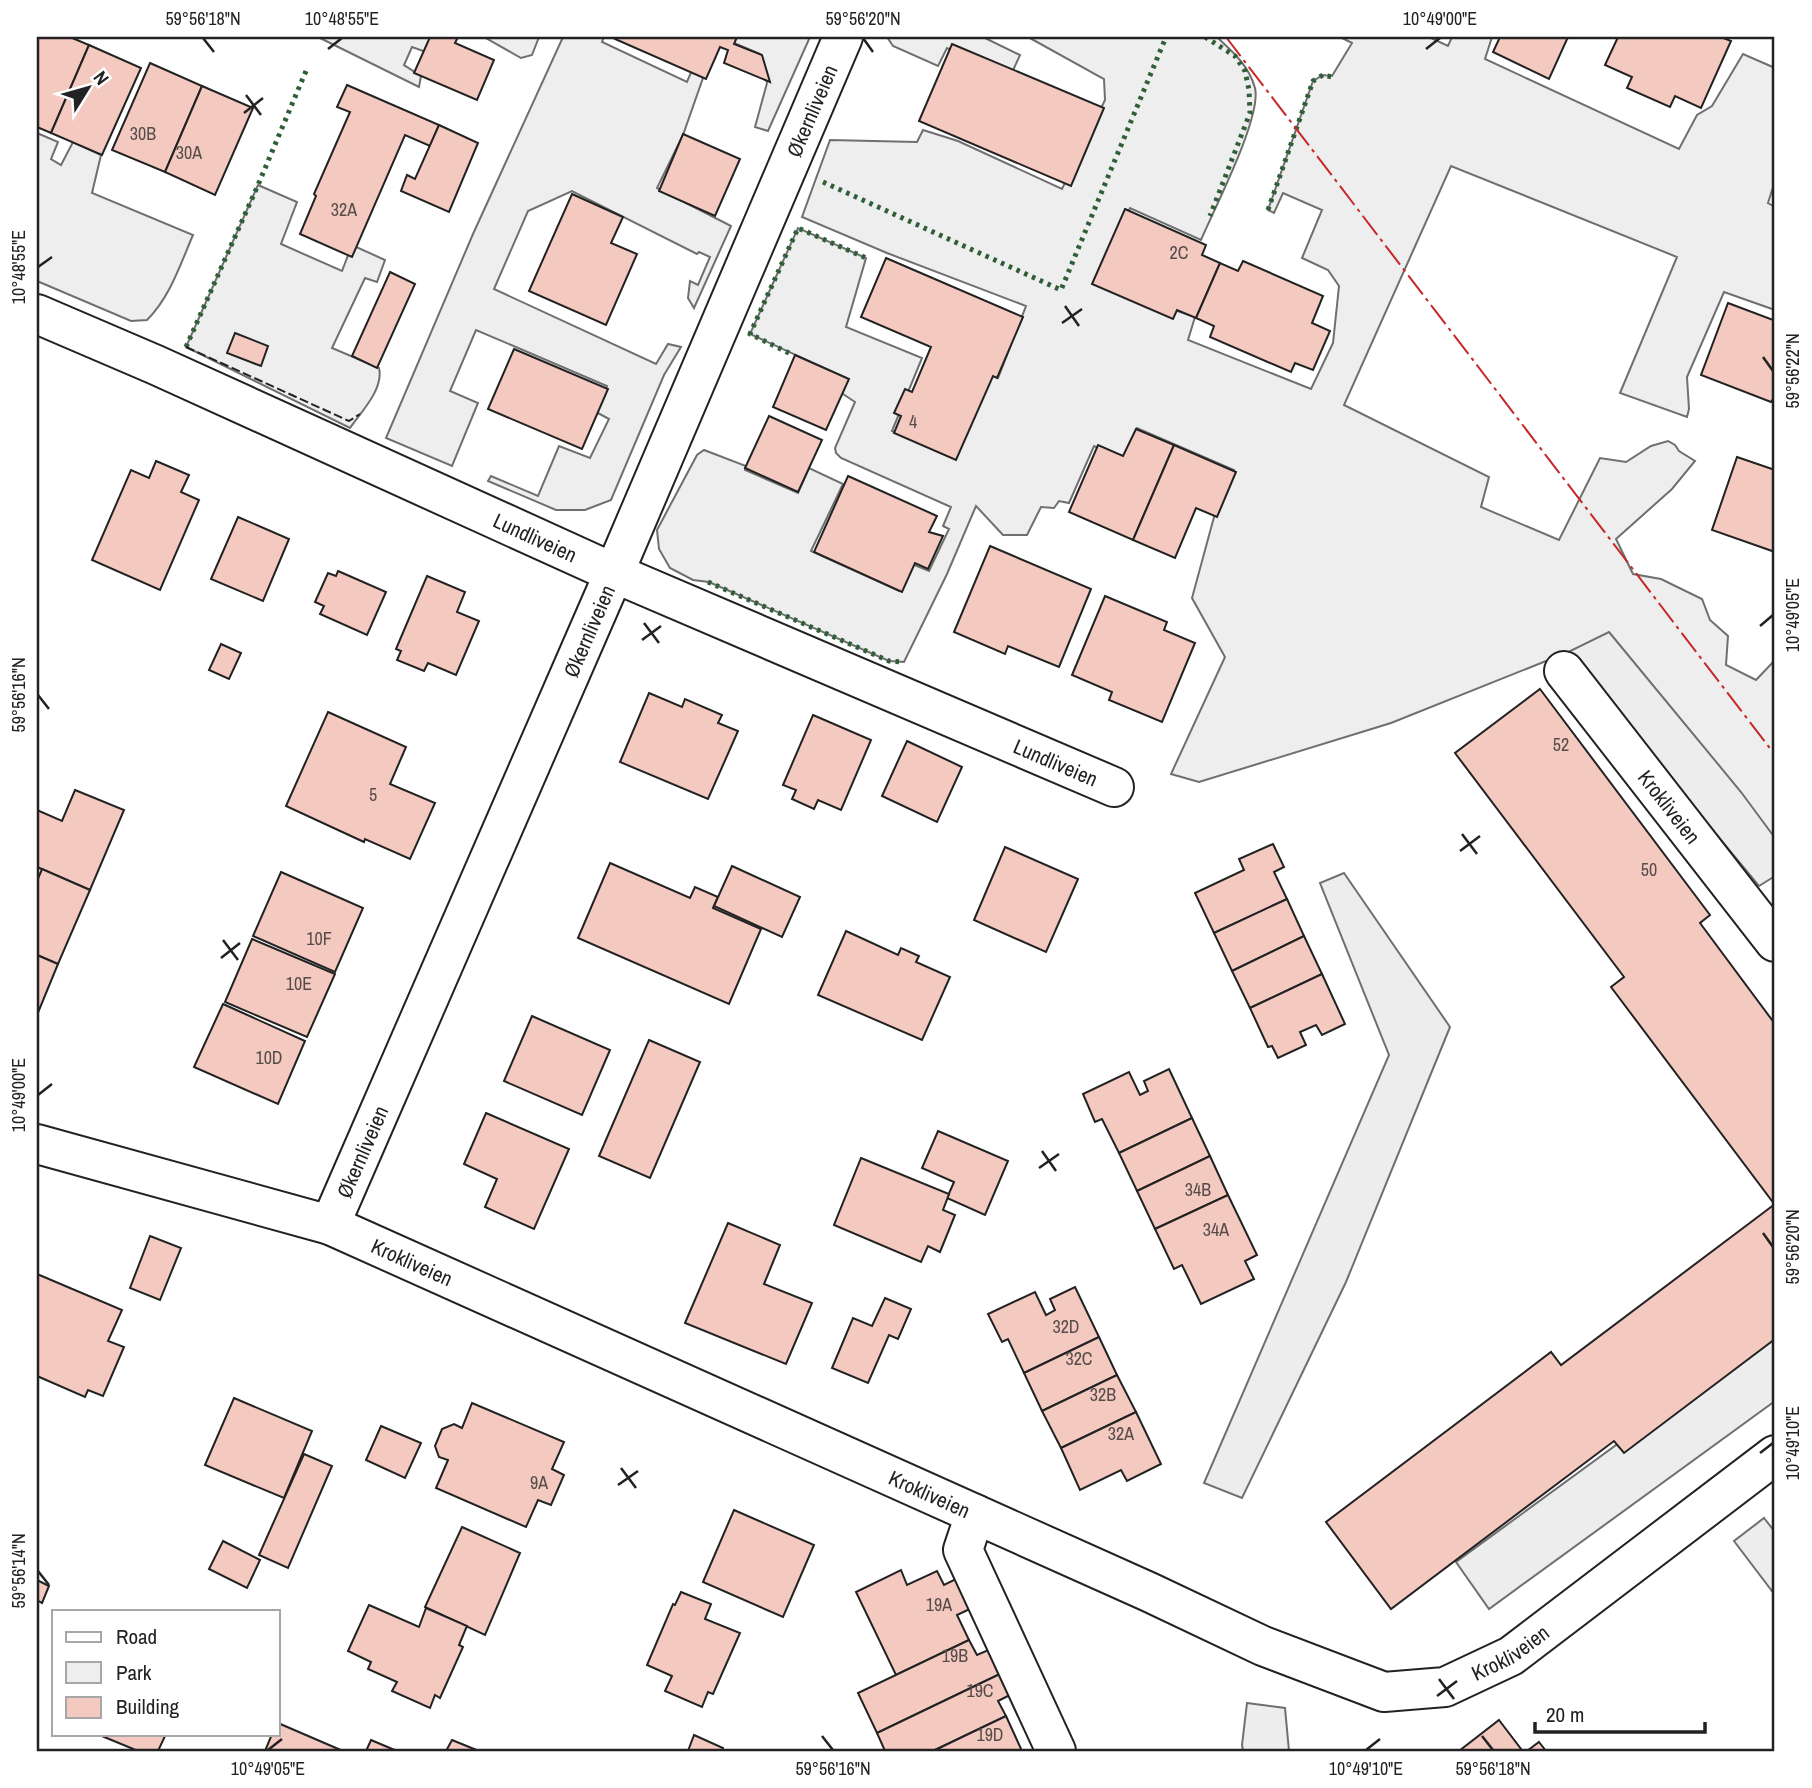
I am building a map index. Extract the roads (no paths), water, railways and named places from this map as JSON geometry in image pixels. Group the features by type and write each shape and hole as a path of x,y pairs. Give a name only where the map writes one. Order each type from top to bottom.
{"street":[{"name":"Økernliveien","path":"330,1225 614,573 843,37"},
{"name":"Lundliveien","path":"37,314 156,365 614,573 1114,787"},
{"name":"Krokliveien","path":"1564,671 1775,942"},
{"name":"Krokliveien","path":"37,1144 330,1225 1264,1646 1384,1692 1445,1686 1511,1656 1775,1455"},
{"path":"975,1514 963,1550 1056,1751"}]}
